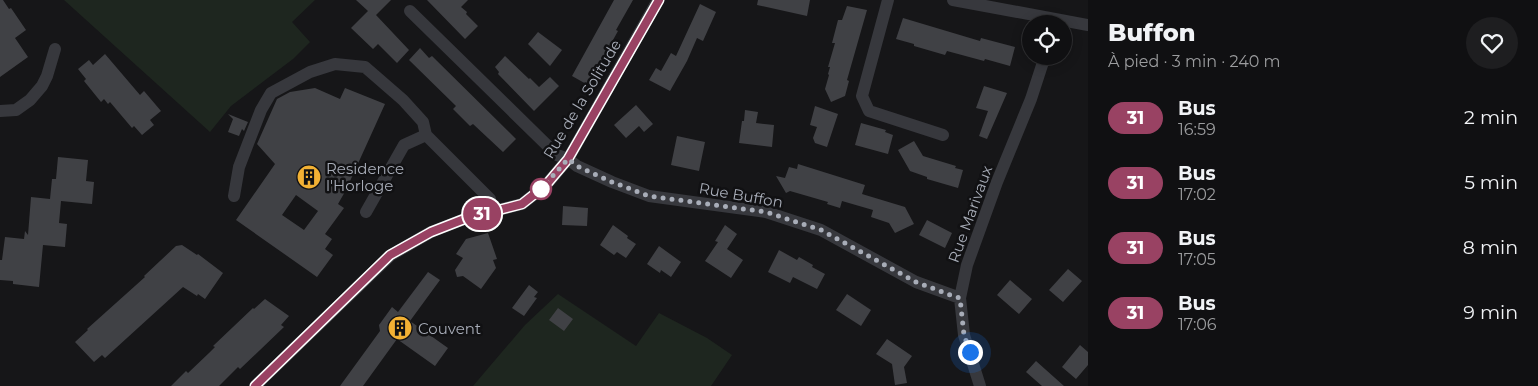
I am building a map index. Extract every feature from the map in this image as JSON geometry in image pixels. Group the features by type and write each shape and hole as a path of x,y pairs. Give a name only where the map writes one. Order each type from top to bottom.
{"street":[{"name":"Rue de la Solitude","path":"255,386 390,255 431,232 467,218 522,204 546,185 568,159 658,0"},
{"path":"888,0 862,96 869,111 943,135"},
{"path":"953,0 1027,15"},
{"name":"Rue Buffon","path":"410,12 557,155 568,159 577,166 649,196 766,212 821,230 916,282 960,298"},
{"path":"1072,23 1088,25"},
{"path":"0,111 16,110 30,100 42,86 47,76 55,49"},
{"path":"234,196 239,168 261,110 271,93 310,72 335,64 365,67 403,100 423,122 426,135 490,199 492,212"},
{"name":"Rue Marivaux","path":"980,386 964,335 960,298 967,264 997,182 1031,99 1042,65"},
{"path":"366,212 404,145 426,135"}],"shaded area":[{"path":"64,0 315,0 292,22 310,42 293,59 231,106 210,132"},
{"path":"558,294 636,346 659,313 707,338 732,355 711,386 473,386 525,325"}],"building":[{"path":"0,0 3,0 9,9 11,8 26,30 15,38 28,57 0,77"},
{"path":"356,0 391,0 376,15 409,50 397,63 378,44 373,49 351,28 368,11"},
{"path":"427,0 468,0 461,7 478,26 465,39"},
{"path":"614,0 633,0 588,85 572,76"},
{"path":"758,0 810,0 807,16 757,5"},
{"path":"700,4 716,12 703,41 697,38 687,61 670,91 649,80 656,68 661,71 671,53 676,56"},
{"path":"847,6 867,10 847,80 849,81 845,96 831,102 825,89 829,75 830,67 828,67 835,43 832,43 838,20 842,20"},
{"path":"903,18 980,41 981,38 1015,47 1010,66 947,51 945,55 896,39"},
{"path":"538,32 562,50 550,66 528,44"},
{"path":"420,48 429,58 432,56 516,139 503,152 473,124 470,126 453,109 456,106 409,60"},
{"path":"105,54 140,95 144,91 161,111 150,120 154,125 142,135 134,126 132,128 110,102 108,104 104,99 101,102 84,81 86,79 78,69 89,60 93,65"},
{"path":"505,56 539,87 550,77 559,86 534,111 498,74 499,72 495,67"},
{"path":"984,86 1007,93 987,139 979,136 988,111 976,108"},
{"name":"Residence l'Horloge","path":"315,88 340,99 345,88 385,104 338,204 344,208 325,234 332,239 325,249 333,255 317,277 236,220 275,164 257,144 277,99 290,92","holes":["296,195 318,211 304,230 282,215"]},
{"path":"636,105 653,124 644,132 639,126 626,138 614,125"},
{"path":"815,106 838,114 827,147 815,143 813,138 817,127 810,125"},
{"path":"745,110 758,112 756,123 774,125 772,147 739,143"},
{"path":"228,114 248,122 244,131 242,129 239,136 228,132 233,119"},
{"path":"861,123 886,130 885,132 893,135 888,154 855,145"},
{"path":"677,136 705,142 699,171 671,165"},
{"path":"914,141 923,156 963,170 958,188 927,179 927,177 910,171 898,150"},
{"path":"58,157 88,160 86,181 94,182 92,204 61,201 59,223 67,224 65,247 43,245 39,287 13,284 13,281 0,280 0,260 2,260 5,237 24,239 25,231 28,235 31,197 50,199 52,179 56,179"},
{"path":"798,164 865,185 862,194 905,207 914,224 895,233 889,223 871,217 873,210 842,201 840,208 827,204 828,202 790,191 786,193 776,176 785,178 789,167 797,169"},
{"path":"563,206 588,208 587,226 562,225"},
{"path":"927,220 952,233 945,248 919,235"},
{"path":"613,225 636,244 626,258 617,252 614,255 600,245"},
{"path":"725,225 737,234 727,249 743,260 731,278 705,261 718,242 715,241"},
{"path":"488,233 497,259 493,260 496,268 481,289 463,276 457,277 455,270 463,258 456,254 466,239"},
{"path":"182,245 198,254 223,273 205,299 183,287 105,358 102,355 94,362 75,342 176,246"},
{"path":"659,246 681,262 671,277 661,270 660,273 647,264"},
{"path":"779,250 797,260 799,257 825,274 817,289 793,277 790,283 768,272"},
{"path":"1068,269 1082,281 1063,302 1049,290"},
{"name":"Couvent","path":"428,272 440,280 410,321 448,348 435,366 397,339 363,386 340,386 380,331 379,325 392,307 398,312"},
{"path":"1010,280 1032,299 1019,314 997,295"},
{"path":"529,285 538,292 534,297 537,298 524,316 512,308"},
{"path":"847,294 871,310 861,326 836,310"},
{"path":"265,299 289,316 281,325 284,327 240,369 238,367 219,386 171,386 186,371 188,373 215,347 213,346"},
{"path":"558,308 573,319 564,331 549,320"},
{"path":"887,339 912,356 904,367 907,383 895,385 892,364 876,354"},
{"path":"1080,345 1088,352 1088,365 1076,379 1062,367"},
{"path":"1036,361 1064,386 1042,386 1026,372"}],"bus line":[{"name":"31","path":"255,386 390,255 431,232 467,218 522,204 546,185 568,159 659,0"}],"place":[{"name":"Residence l'Horloge","path":"309,177"},
{"name":"Couvent","path":"400,328"}],"route":[{"path":"541,189 568,159 577,166 612,182 649,196 766,212 821,230 916,282 960,298 964,335 970,352"}]}
